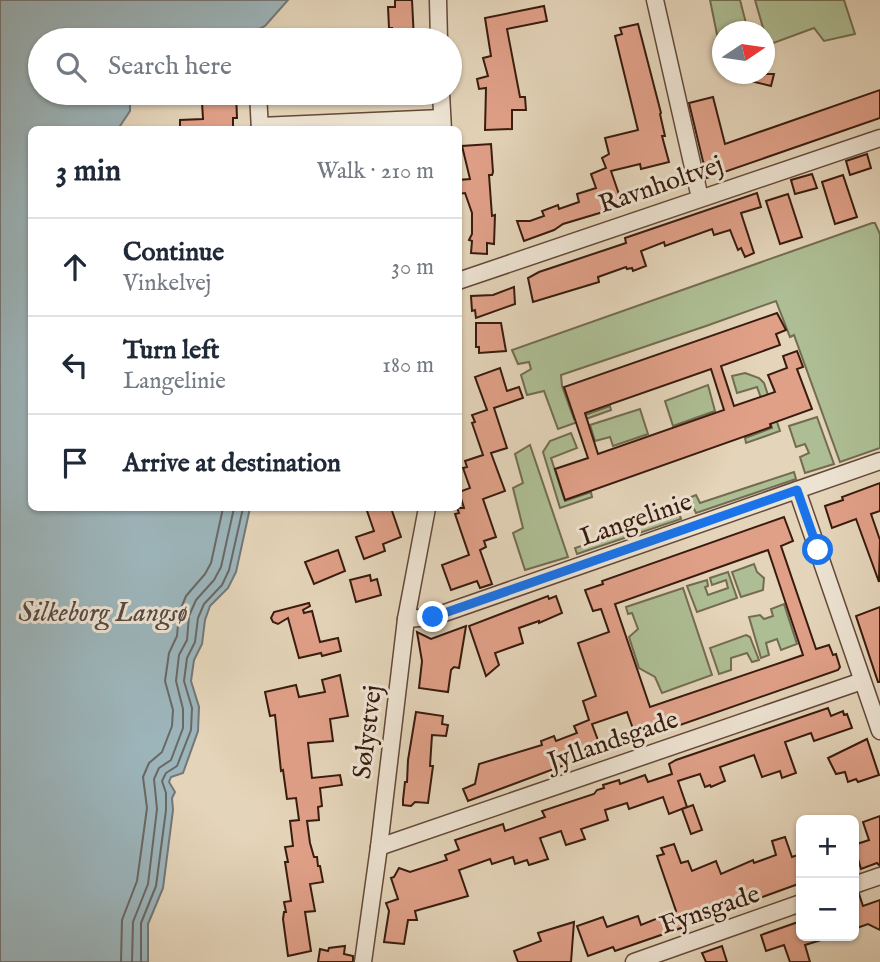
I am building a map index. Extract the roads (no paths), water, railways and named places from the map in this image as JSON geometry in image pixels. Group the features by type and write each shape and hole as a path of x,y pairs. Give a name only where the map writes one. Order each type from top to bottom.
{"street":[{"path":"438,0 439,28"},
{"path":"655,0 700,198"},
{"path":"259,105 260,126"},
{"path":"352,126 443,124 442,105"},
{"name":"Ravnholtvej","path":"462,280 880,138"},
{"name":"Langelinie","path":"406,619 433,617 880,461"},
{"path":"797,490 880,731"},
{"name":"Sølystvej","path":"363,962 406,619 426,511"},
{"name":"Jyllandsgade","path":"379,847 862,681"},
{"path":"859,883 880,876"},
{"name":"Fynsgade","path":"634,962 796,905"},
{"path":"681,946 686,962"}],"water":[{"name":"Silkeborg Langsø","path":"0,0 288,0 261,28 28,28 28,105 130,105 130,111 120,126 28,126 28,511 249,511 236,572 228,588 210,606 202,644 194,660 191,681 199,707 198,731 183,773 171,777 169,782 175,792 172,798 173,810 163,888 148,924 148,962 0,962"}]}
